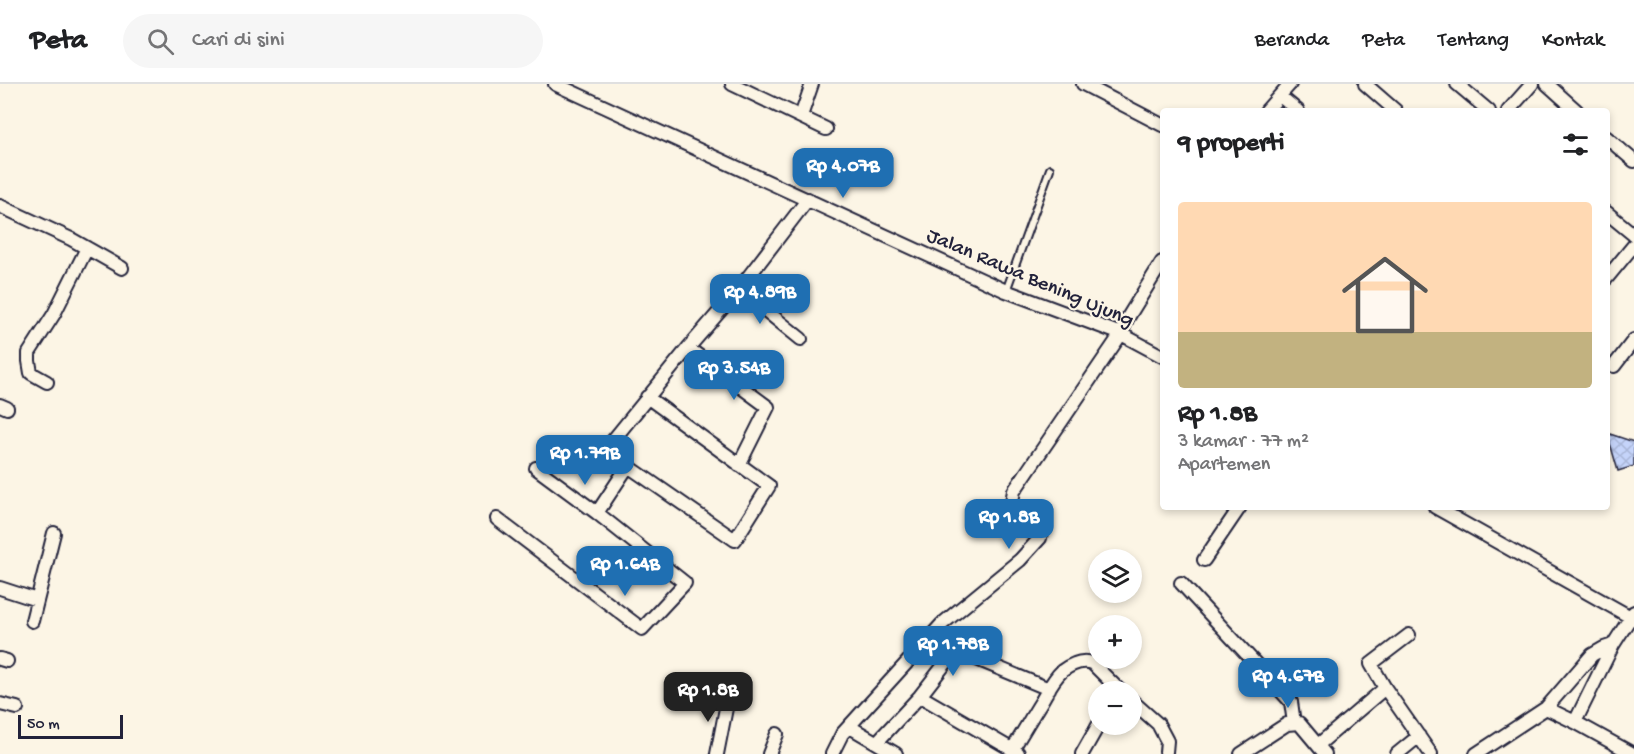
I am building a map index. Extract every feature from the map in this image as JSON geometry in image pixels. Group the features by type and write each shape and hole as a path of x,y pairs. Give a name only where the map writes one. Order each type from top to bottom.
{"street":[{"name":"Jalan Rawa Bening Ujung","path":"555,84 1006,291 1121,334 1160,355"},
{"path":"583,97 589,84"},
{"path":"734,84 826,129"},
{"path":"801,117 812,84"},
{"path":"1083,84 1160,124"},
{"path":"1269,108 1290,84"},
{"path":"1365,84 1393,108"},
{"path":"1457,84 1485,108"},
{"path":"1511,108 1532,84"},
{"path":"1547,84 1574,108"},
{"path":"1280,96 1294,108"},
{"path":"1610,140 1634,161"},
{"path":"647,397 769,486 735,540 605,450 647,397 739,289 808,199"},
{"path":"0,206 71,239 122,268"},
{"path":"1610,215 1634,235"},
{"path":"1610,274 1634,245"},
{"path":"47,382 31,373 29,352 54,314 87,248"},
{"path":"832,754 842,734 942,624 1020,560 1040,538 1041,531 1031,517 1014,509 1012,501 1014,491 1121,334 1127,319 1160,265"},
{"path":"739,289 801,339"},
{"path":"1614,366 1634,340"},
{"path":"688,348 768,407 739,465"},
{"path":"597,513 628,466"},
{"path":"497,519 642,629 684,583 597,513 536,468"},
{"path":"1204,560 1238,510"},
{"path":"1440,510 1633,616 1613,645 1575,722"},
{"path":"32,621 54,533"},
{"path":"1181,584 1291,702 1294,723"},
{"path":"0,588 37,600"},
{"path":"1409,635 1371,664 1384,688 1431,754"},
{"path":"1482,753 1492,742 1546,708 1592,655 1613,645"},
{"path":"877,742 920,696 948,660 956,655 967,655 1049,688"},
{"path":"920,696 1015,752 1049,688 1060,673 1078,662 1087,661 1100,669 1111,681"},
{"path":"1241,754 1287,724 1294,723 1299,723 1321,749 1384,688"},
{"path":"717,754 728,698"},
{"path":"0,704 17,708"},
{"path":"1546,708 1633,754"},
{"path":"1142,710 1158,724 1167,741 1166,753"},
{"path":"850,727 896,754"},
{"path":"769,754 777,734"},
{"path":"1082,754 1093,735"},
{"path":"1397,754 1419,736"}],"lane":[{"path":"1006,291 1050,169"}],"building":[{"path":"1610,434 1634,442 1634,466 1618,471 1610,443"}]}
